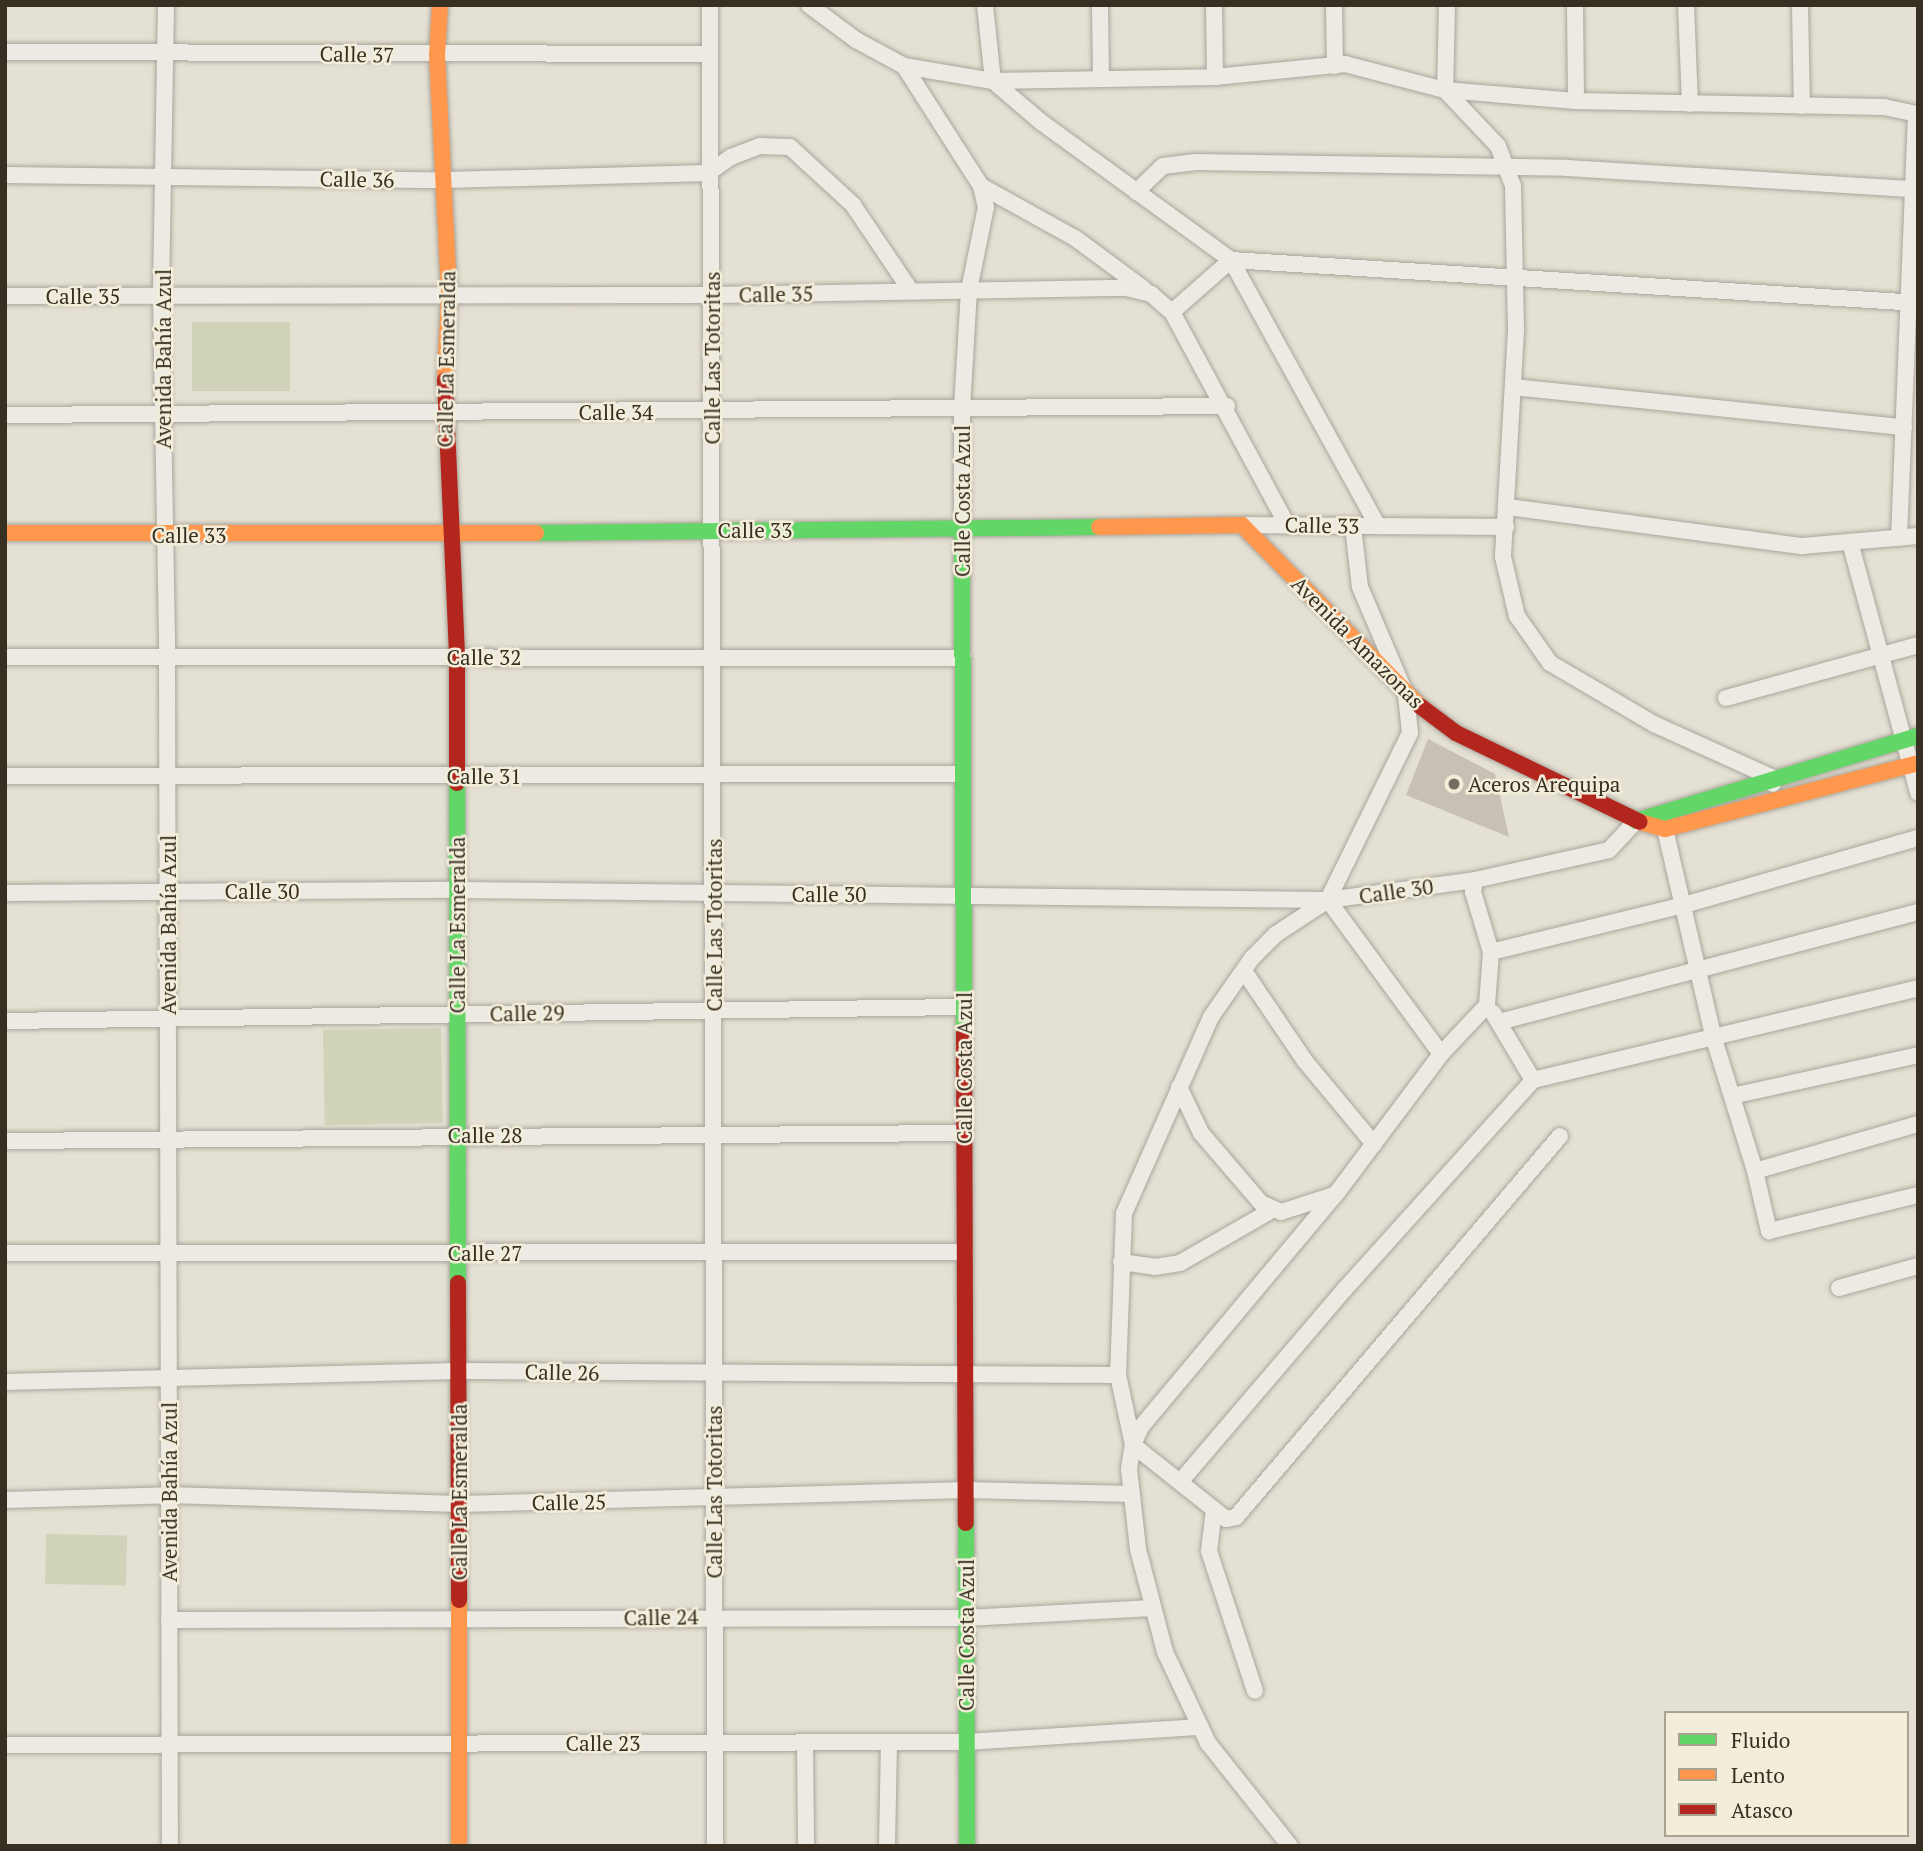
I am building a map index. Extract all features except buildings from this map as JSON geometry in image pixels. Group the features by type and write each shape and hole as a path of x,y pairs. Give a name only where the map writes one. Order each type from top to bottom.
{"street":[{"name":"Avenida Bahía Azul","path":"166,5 162,296 167,657 170,1846"},
{"name":"Calle La Esmeralda","path":"440,5 437,55 449,296 443,411 447,534 457,657 459,1846"},
{"name":"Calle Las Totoritas","path":"710,5 708,173 713,295 715,1846"},
{"path":"808,5 856,40 904,66 993,81 1215,77 1345,64 1445,90 1576,101 1884,107 1917,114 1913,188 1913,303 1899,538"},
{"path":"985,5 993,81 1136,192 1231,260 1378,526"},
{"path":"1100,5 1101,79"},
{"path":"1214,5 1215,77"},
{"path":"1334,5 1335,66"},
{"path":"1447,5 1445,90 1498,146 1513,186 1514,387 1503,557 1517,616 1550,663 1654,724 1771,777"},
{"path":"1575,5 1576,101"},
{"path":"1686,5 1690,104"},
{"path":"1800,5 1802,106"},
{"name":"Calle 37","path":"5,51 166,50 437,55 709,54"},
{"path":"904,66 981,186 1075,238 1151,294 1172,313 1227,406 1287,525"},
{"path":"708,173 731,157 760,146 790,147 853,205 911,291"},
{"path":"1136,192 1163,166 1194,162 1507,170 1567,168 1913,188"},
{"name":"Calle 36","path":"5,175 445,180 708,173"},
{"name":"Calle Costa Azul","path":"967,1846 962,407 969,290 983,234 986,207 981,186"},
{"path":"1172,313 1231,260 1913,303"},
{"name":"Calle 35","path":"5,296 713,295 1126,288 1151,294"},
{"path":"1514,387 1904,427"},
{"name":"Calle 34","path":"5,415 443,411 713,412 1227,406"},
{"path":"1508,507 1802,546 1918,536"},
{"name":"Calle 33","path":"5,533 447,534 1242,525 1506,527"},
{"name":"Avenida Amazonas","path":"1242,525 1406,695 1456,733 1636,821 1665,829"},
{"path":"1290,1846 1208,1743 1164,1651 1138,1549 1132,1494 1133,1445 1118,1375 1122,1262 1125,1213 1211,1017 1244,971 1276,934 1328,900 1407,745 1406,695 1360,587 1353,526"},
{"path":"1850,542 1877,656 1911,738 1918,793"},
{"path":"1726,698 1918,645"},
{"name":"Calle 32","path":"5,657 963,658"},
{"path":"1636,821 1771,777 1911,738"},
{"path":"1914,764 1665,829 1701,970 1714,1039 1755,1171 1766,1226 1773,1233 1918,1195"},
{"name":"Calle 31","path":"5,776 963,774"},
{"path":"1771,777 1777,799"},
{"name":"Calle 30","path":"5,893 457,890 1328,900 1475,880 1609,850 1636,821"},
{"path":"1491,952 1684,905 1918,838"},
{"path":"1133,1445 1141,1427 1336,1194 1441,1054 1487,1005 1491,952 1473,892 1475,880"},
{"path":"1328,900 1441,1054"},
{"path":"1499,1022 1918,912"},
{"path":"1244,971 1305,1061 1374,1144"},
{"path":"1180,1482 1345,1289 1533,1080 1714,1039 1918,988"},
{"path":"1487,1005 1533,1080"},
{"name":"Calle 29","path":"5,1021 964,1007"},
{"path":"1732,1096 1918,1055"},
{"path":"1179,1087 1201,1133 1272,1210"},
{"path":"1755,1171 1918,1124"},
{"name":"Calle 28","path":"5,1141 458,1134 714,1136 964,1133"},
{"path":"1133,1445 1226,1519 1236,1517 1560,1136"},
{"path":"1122,1262 1155,1267 1180,1263 1272,1210 1290,1210 1336,1194"},
{"name":"Calle 27","path":"5,1253 965,1252"},
{"path":"1839,1288 1918,1266"},
{"name":"Calle 26","path":"5,1382 458,1371 1118,1375"},
{"name":"Calle 25","path":"5,1500 169,1495 458,1504 966,1490 1132,1494"},
{"path":"1214,1510 1209,1551 1255,1691"},
{"name":"Calle 24","path":"169,1620 459,1620 715,1616 966,1618 1153,1608"},
{"name":"Calle 23","path":"5,1745 967,1742 1201,1727"},
{"path":"887,1846 889,1742"},
{"path":"805,1743 806,1846"}],"green space":[{"path":"192,322 290,322 290,391 192,391"},
{"path":"441,1028 443,1123 325,1125 323,1030"},
{"path":"46,1534 127,1535 126,1585 45,1584"}],"traffic: fast":[{"path":"536,533 1099,527"},
{"path":"962,529 964,1034"},
{"path":"1636,821 1918,736"},
{"path":"457,783 458,1283"},
{"path":"966,1523 967,1846"}],"traffic: slow":[{"path":"440,5 437,55 449,296 445,380"},
{"path":"1099,527 1242,525 1420,706"},
{"path":"5,533 536,533"},
{"path":"1640,822 1665,829 1918,763"},
{"path":"459,1600 459,1846"}],"traffic: jam":[{"path":"445,380 457,657 457,783"},
{"path":"1420,706 1456,733 1640,822"},
{"path":"964,1034 966,1523"},
{"path":"458,1283 459,1600"}],"place":[{"name":"Aceros Arequipa","path":"1454,784"}]}
